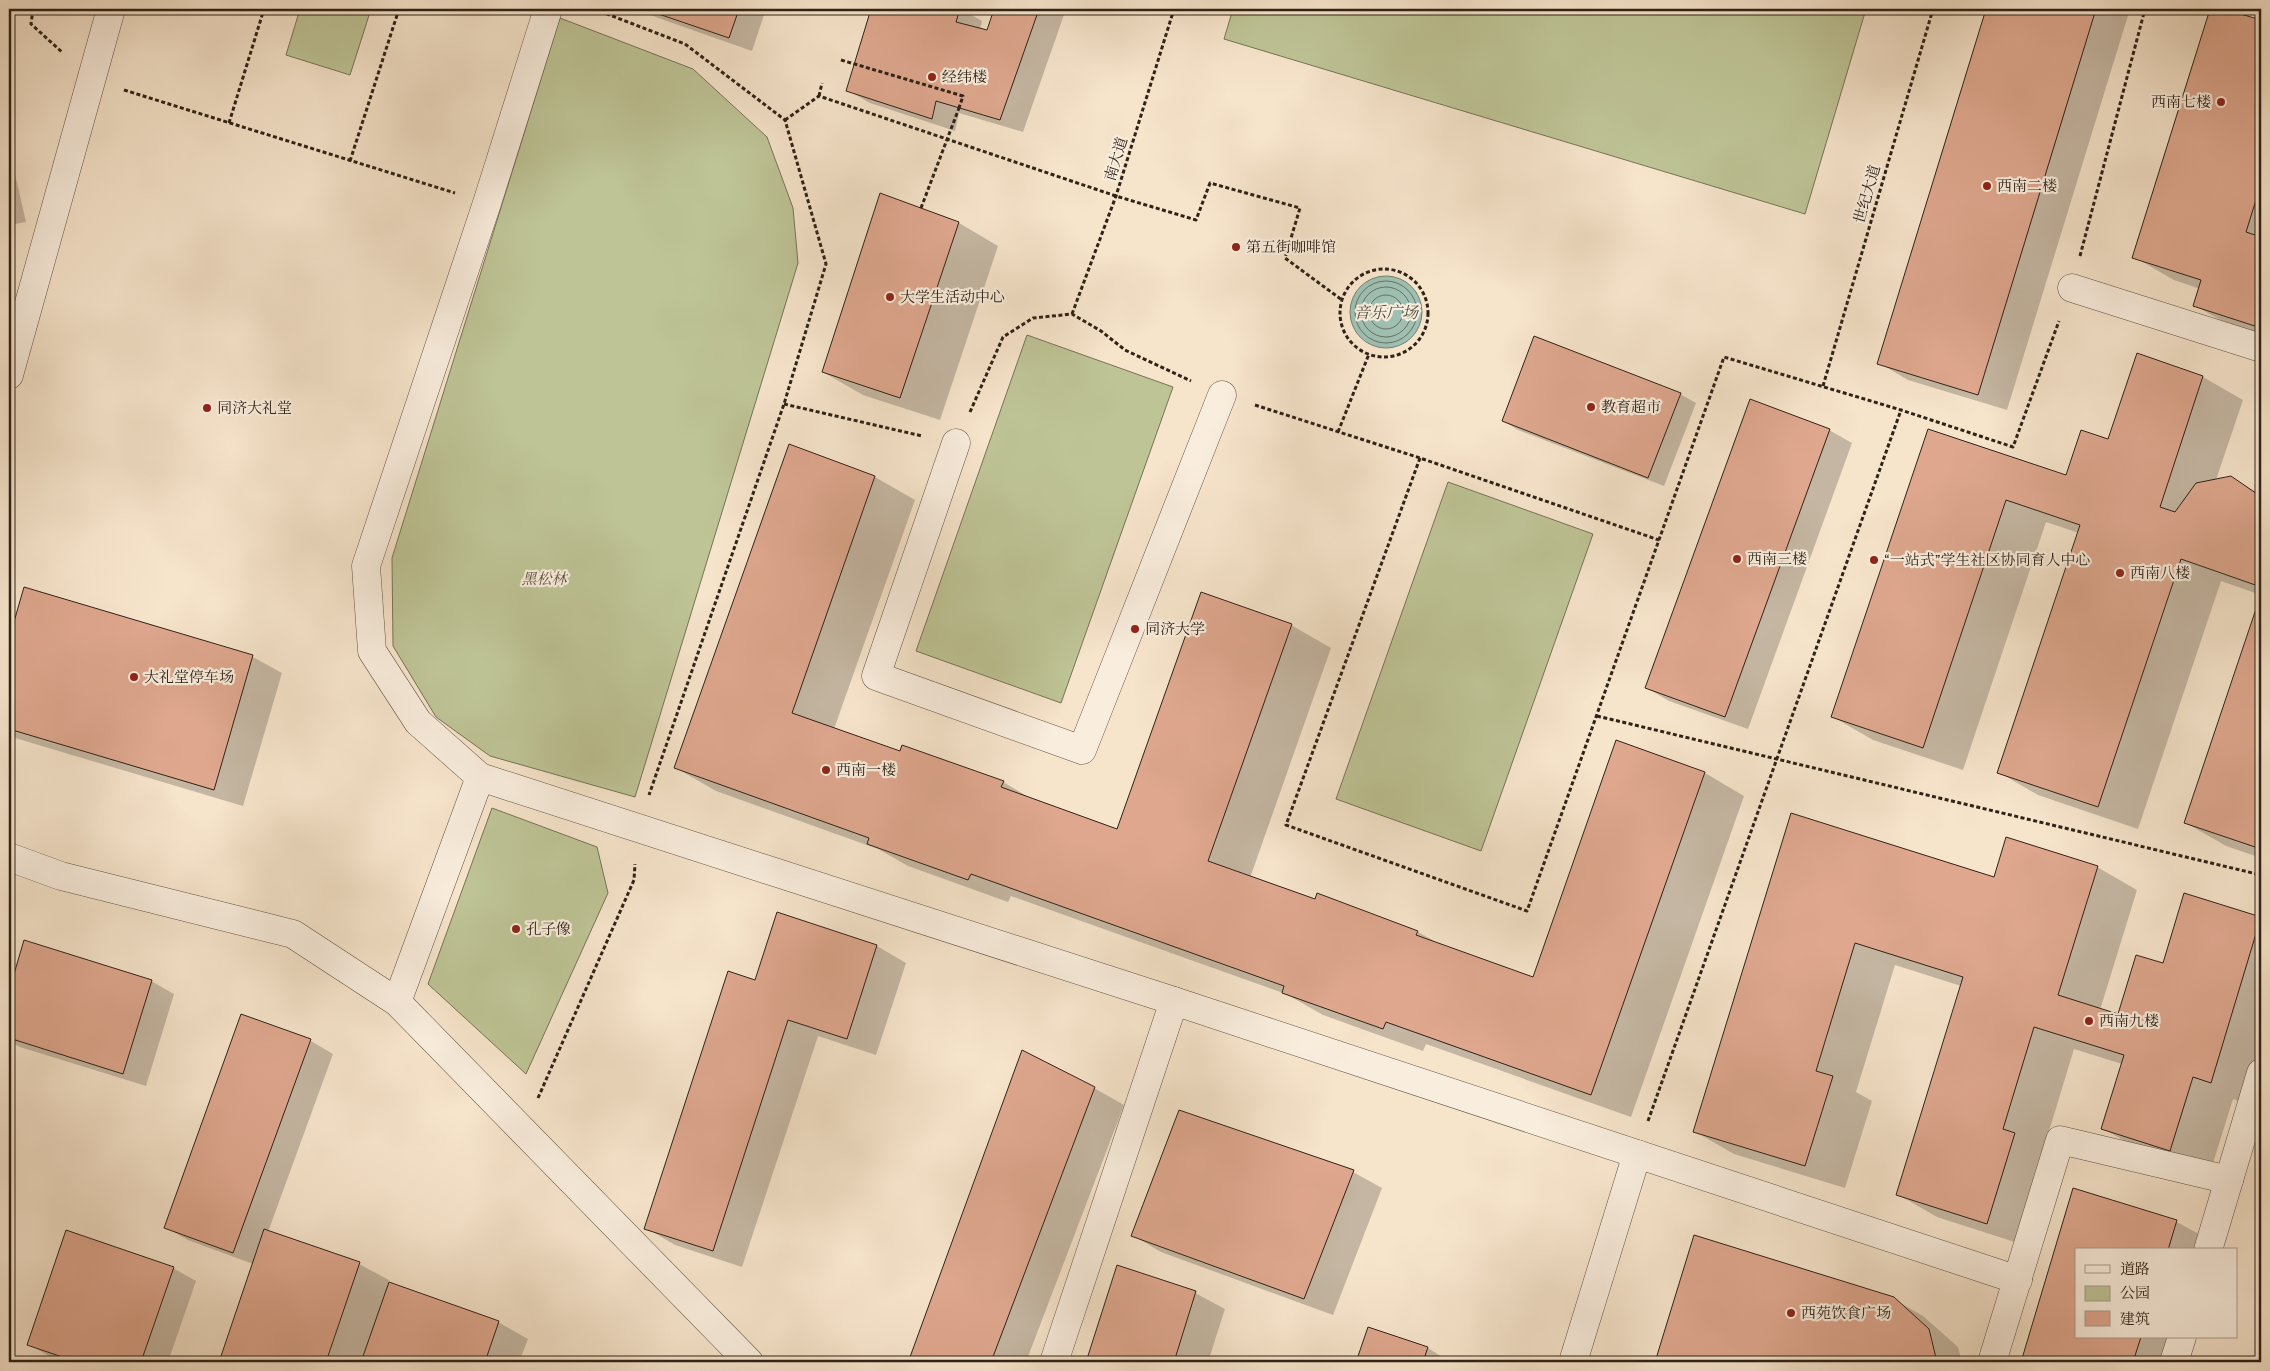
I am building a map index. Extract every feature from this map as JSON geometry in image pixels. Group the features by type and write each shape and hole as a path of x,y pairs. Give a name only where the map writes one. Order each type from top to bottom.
{"lane":[{"path":"9,375 111,9"},
{"path":"548,9 366,566 372,651 418,722 480,778 1174,1001 2018,1280"},
{"path":"2072,288 2261,348"},
{"path":"956,443 876,676 1082,750 1222,395"},
{"path":"396,1002 480,778"},
{"path":"9,857 61,876 293,934 396,1002 749,1362"},
{"path":"1054,1362 1174,1001"},
{"path":"2209,1248 2261,1073"},
{"path":"1992,1362 2060,1140 2229,1180"},
{"path":"1574,1362 1636,1154"},
{"path":"2174,1362 2182,1338"}],"path":[{"path":"33,9 31,24 90,80 486,203"},
{"path":"229,123 264,9"},
{"path":"350,160 399,9"},
{"path":"523,1132 634,880 637,828 784,404 826,264 785,120 685,44 594,9"},
{"name":"南大道","path":"1072,314 1116,196 1174,9"},
{"name":"世纪大道","path":"1823,386 1933,9"},
{"path":"1420,458 1286,825 1528,911 1724,357 1901,410 2013,447 2072,288 2145,9"},
{"path":"841,60 962,96 921,208"},
{"path":"785,120 819,96 822,83"},
{"path":"819,96 1116,196 1196,220 1210,182 1300,208 1285,258 1342,300"},
{"path":"1389,269 1403,273 1415,282 1424,294 1428,316 1421,337 1411,348 1398,355 1384,357 1369,354 1357,348 1348,338 1342,326 1340,312 1342,300 1349,286 1360,276 1374,270 1389,269"},
{"path":"1338,432 1369,354"},
{"path":"1636,1154 1901,410"},
{"path":"1597,716 2261,875"}],"green space":[{"path":"300,9 371,9 350,75 286,55"},
{"path":"1233,9 1866,9 1805,214 1224,39"},
{"name":"黑松林","path":"560,18 693,69 767,137 793,208 798,263 635,797 490,756 436,717 393,646 392,558"},
{"path":"1027,335 1173,387 1061,703 916,651"},
{"path":"1448,482 1593,534 1481,851 1336,799"},
{"path":"492,808 597,847 608,893 526,1074 428,984"}],"water":[{"name":"音乐广场","path":"1386,276 1400,279 1412,286 1419,298 1422,312 1419,326 1412,338 1400,345 1386,348 1372,345 1360,338 1353,326 1350,312 1353,298 1360,286 1372,279"}],"building":[{"path":"644,9 739,9 729,38"},
{"name":"经纬楼","path":"871,9 960,9 956,22 987,30 994,9 1039,9 1000,120 936,101 932,119 846,91"},
{"name":"西南二楼","path":"1986,9 2096,9 1978,395 1877,364"},
{"name":"西南七楼","path":"2210,9 2224,9 2261,20 2261,184 2246,232 2261,237 2261,328 2193,306 2201,280 2132,258"},
{"name":"大学生活动中心","path":"880,193 959,222 900,398 822,372"},
{"name":"教育超市","path":"1534,336 1681,393 1648,478 1502,421"},
{"name":"西南八楼","path":"2137,353 2203,376 2160,507 2175,512 2196,483 2231,476 2260,496 2261,587 2181,559 2098,807 1997,773 2080,525 2006,500 1923,748 1831,717 1928,429 2066,475 2081,430 2108,439"},
{"name":"西南三楼","path":"1750,399 1830,429 1725,717 1645,688"},
{"name":"西南一楼","path":"789,444 875,476 792,713 900,751 902,745 1004,781 1001,787 1117,829 1201,592 1292,624 1208,861 1315,899 1317,893 1418,931 1416,935 1533,977 1616,740 1705,772 1591,1095 1386,1022 1383,1029 1282,993 1284,986 971,874 968,880 867,844 869,838 674,768"},
{"path":"24,587 253,655 214,790 9,729 9,639"},
{"path":"2261,594 2261,849 2184,823"},
{"name":"西南九楼","path":"1791,813 1994,877 2006,837 2098,866 2058,995 2118,1014 2136,955 2163,963 2184,893 2261,917 2211,1083 2193,1077 2170,1151 2101,1129 2124,1055 2034,1027 2003,1129 2015,1133 1987,1224 1896,1195 1963,977 1855,943 1816,1071 1833,1076 1805,1166 1693,1132"},
{"path":"777,912 877,945 847,1039 788,1020 713,1251 644,1229 728,971 755,980"},
{"path":"24,940 152,980 123,1074 9,1038 9,991"},
{"path":"241,1014 311,1039 233,1253 164,1228"},
{"path":"1022,1050 1095,1087 991,1362 920,1362 910,1357"},
{"path":"1179,1110 1354,1170 1304,1299 1131,1236"},
{"path":"2073,1188 2177,1220 2169,1248 2075,1248 2075,1338 2141,1338 2133,1362 2021,1362"},
{"path":"264,1229 360,1262 326,1362 219,1362"},
{"path":"66,1230 174,1267 141,1362 77,1362 27,1345"},
{"name":"西苑饮食广场","path":"1694,1235 1894,1297 1929,1329 1937,1362 1655,1362"},
{"path":"1117,1265 1196,1291 1174,1362 1086,1362"},
{"path":"389,1282 499,1321 485,1362 361,1362"},
{"path":"1368,1327 1428,1347 1423,1362 1356,1362"}],"place":[{"name":"经纬楼","path":"932,77"},
{"name":"西南七楼","path":"2221,102"},
{"name":"西南二楼","path":"1987,186"},
{"name":"第五街咖啡馆","path":"1236,247"},
{"name":"大学生活动中心","path":"890,297"},
{"name":"教育超市","path":"1591,407"},
{"name":"同济大礼堂","path":"207,408"},
{"name":"西南三楼","path":"1737,559"},
{"name":"“一站式”学生社区协同育人中心","path":"1874,560"},
{"name":"西南八楼","path":"2120,573"},
{"name":"同济大学","path":"1135,629"},
{"name":"大礼堂停车场","path":"134,677"},
{"name":"西南一楼","path":"826,770"},
{"name":"孔子像","path":"516,929"},
{"name":"西南九楼","path":"2089,1021"},
{"name":"西苑饮食广场","path":"1791,1313"}]}
